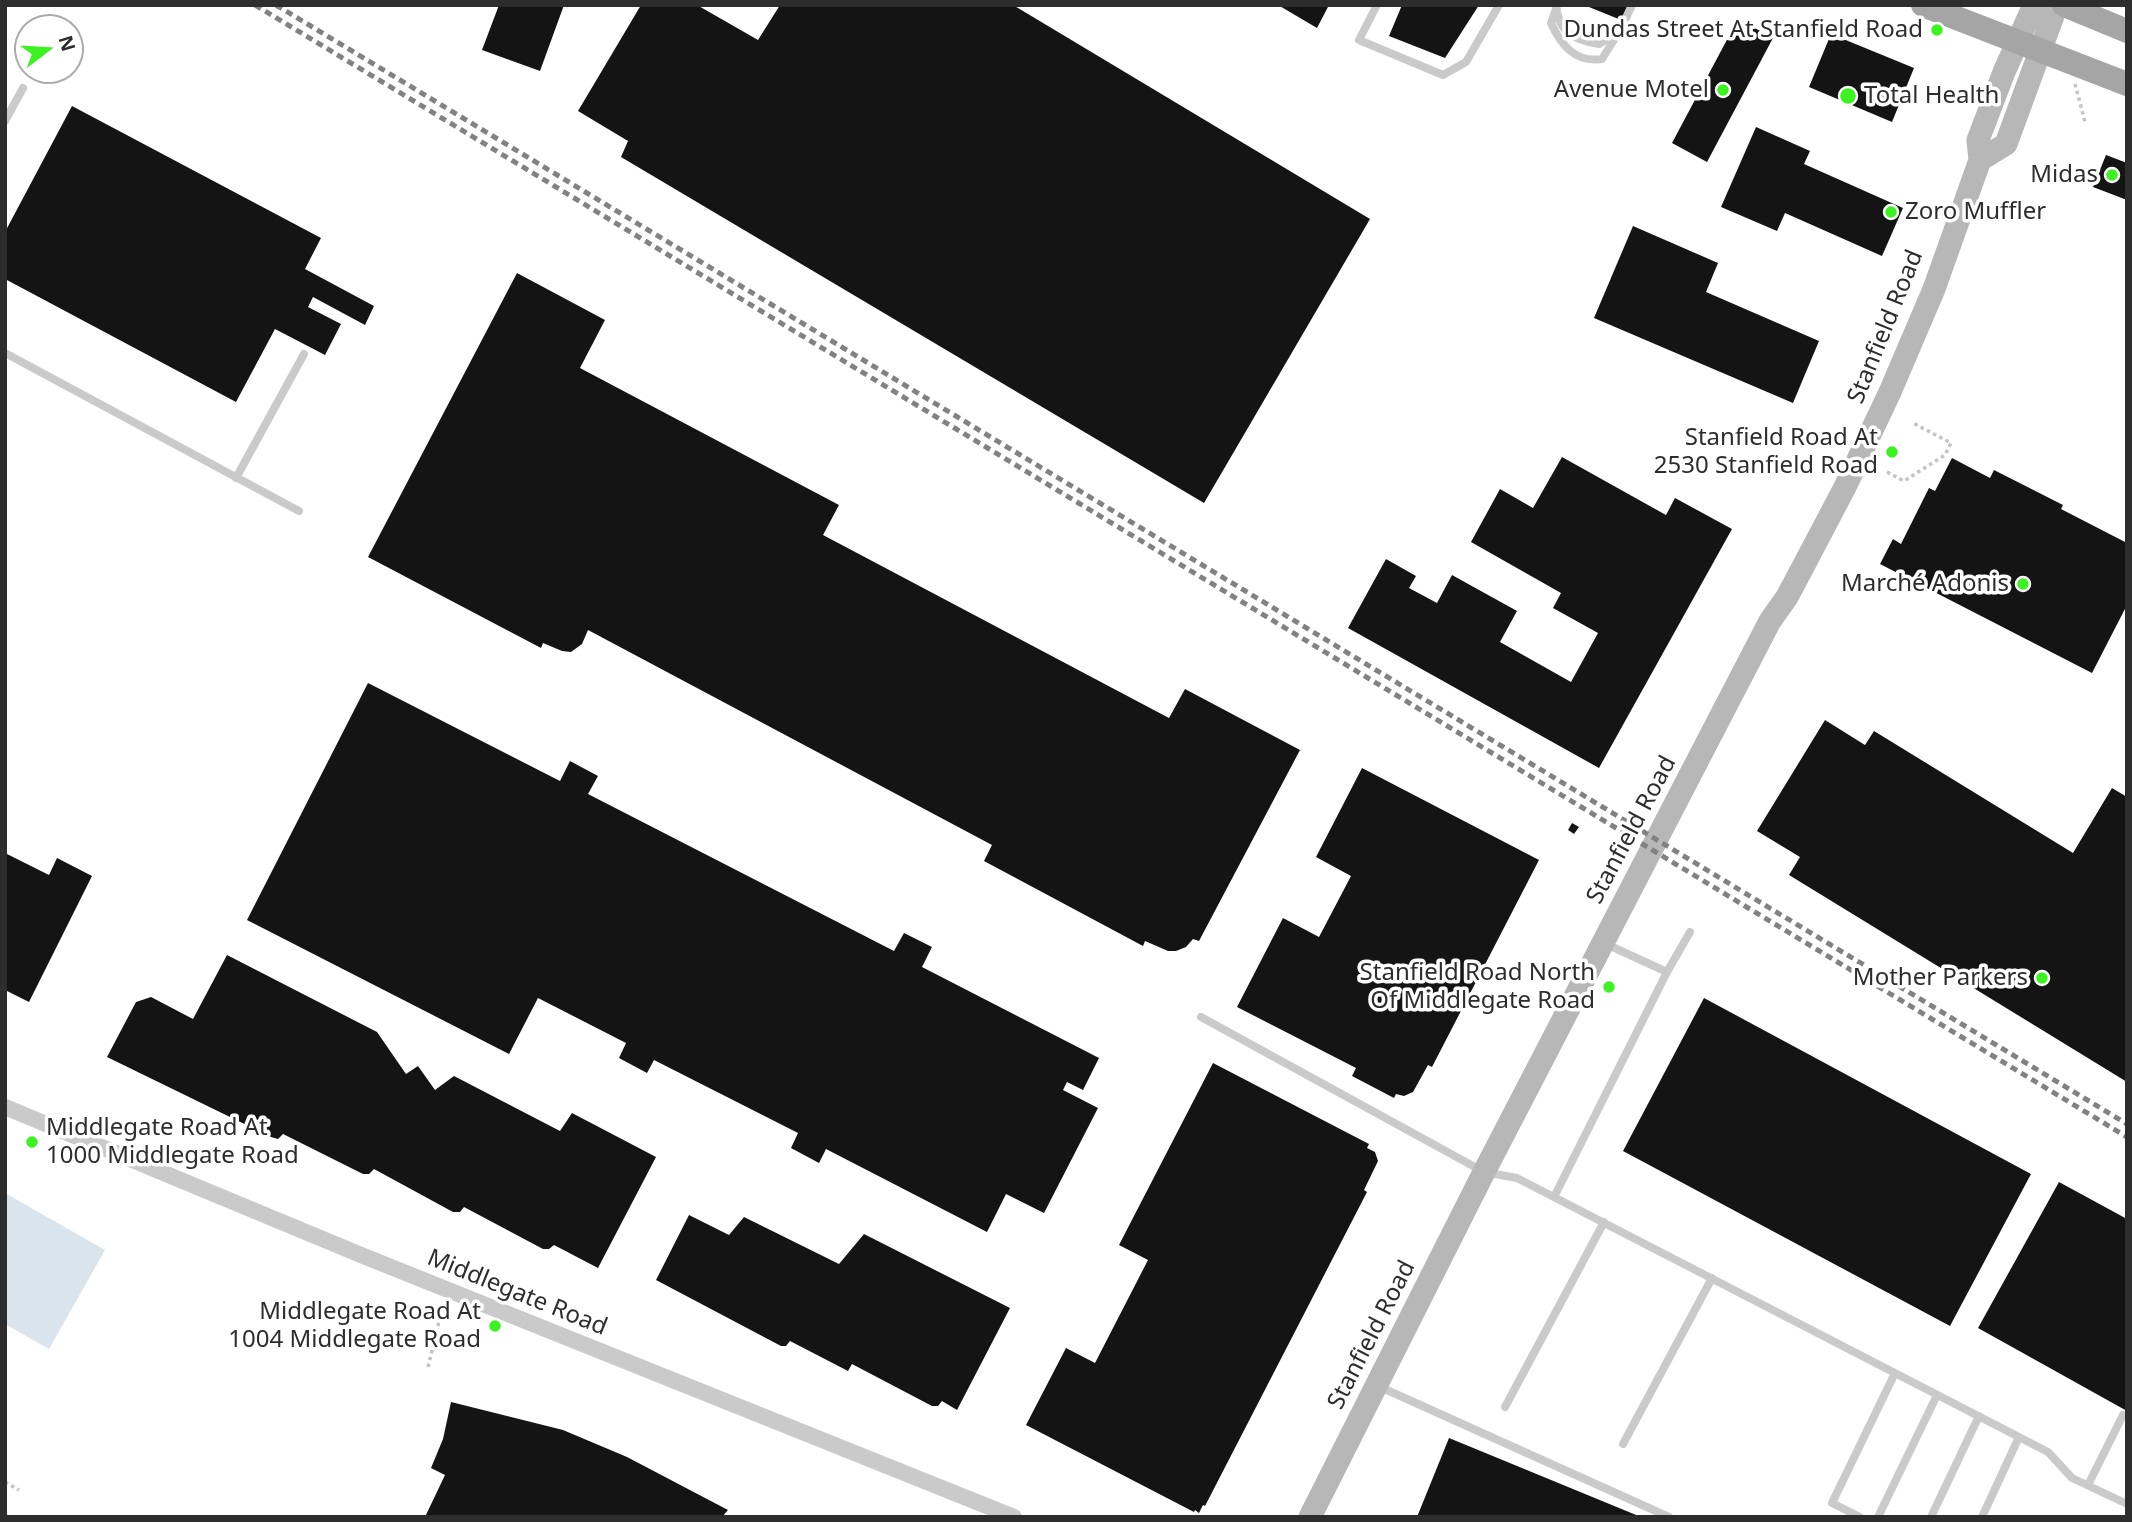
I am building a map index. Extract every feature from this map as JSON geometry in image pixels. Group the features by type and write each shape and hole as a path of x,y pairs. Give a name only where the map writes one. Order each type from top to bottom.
{"main road":[{"path":"1923,5 2127,84"},
{"path":"2064,5 2127,31"}],"street":[{"name":"Stanfield Road","path":"1310,1517 1603,942 1770,621 1787,597 1857,461 1934,289 1980,160 1978,139 2034,5"},
{"path":"1980,160 2007,144 2057,5"},
{"name":"Middlegate Road","path":"5,1107 374,1260 1014,1517"}],"lane":[{"path":"1377,5 1359,40 1443,75 1466,62 1499,5"},
{"path":"1556,7 1551,23 1558,39 1570,52 1591,60 1602,59 1620,31 1632,5"},
{"path":"1556,7 1565,31 1578,40 1599,44 1620,31"},
{"path":"5,121 23,89"},
{"path":"5,353 299,511"},
{"path":"236,478 304,354"},
{"path":"1554,1197 1667,972 1690,932"},
{"path":"1603,942 1667,972"},
{"path":"1201,1017 1484,1172 1517,1178 2048,1452 2072,1478 2127,1504"},
{"path":"1505,1407 1604,1222"},
{"path":"1623,1444 1712,1278"},
{"path":"1860,1517 1832,1503 1895,1373"},
{"path":"1376,1385 1669,1517"},
{"path":"1878,1517 1937,1395"},
{"path":"2088,1485 2123,1415"},
{"path":"1931,1517 1979,1416"},
{"path":"1982,1517 2019,1437"}],"path":[{"path":"2075,82 2085,122"},
{"path":"1887,472 1904,481 1945,455 1951,443 1913,422"},
{"path":"428,1367 440,1317"},
{"path":"5,1482 19,1490"}],"shaded area":[{"path":"5,1193 105,1250 49,1349 5,1324"}],"building":[{"path":"499,5 564,5 540,71 482,50"},
{"path":"641,5 697,5 758,40 780,5 1013,5 1370,219 1204,503 621,157 628,141 578,111"},
{"path":"1278,5 1329,5 1317,28"},
{"path":"1402,5 1479,5 1445,58 1389,36"},
{"path":"1584,5 1628,5 1621,20"},
{"name":"Avenue Motel","path":"1738,19 1773,38 1707,162 1672,143"},
{"path":"1831,34 1914,68 1892,122 1809,87"},
{"path":"72,106 321,238 305,269 374,306 365,325 313,297 308,307 341,324 325,355 275,329 236,402 5,279 5,232"},
{"path":"1756,127 1810,151 1804,164 1903,208 1882,256 1785,213 1777,231 1721,207"},
{"name":"Midas","path":"2106,155 2127,163 2127,200 2093,187"},
{"path":"1633,226 1718,263 1706,292 1819,341 1793,403 1594,318"},
{"path":"517,273 605,320 580,368 839,505 823,535 1169,718 1185,689 1300,750 1199,941 1193,939 1186,947 1176,951 1168,951 1145,941 1143,946 984,861 992,845 588,630 582,644 571,652 543,643 541,648 368,557"},
{"path":"1562,457 1666,515 1675,498 1732,529 1599,768 1348,628 1386,559 1416,576 1409,588 1437,603 1452,575 1517,611 1500,642 1571,682 1598,633 1553,608 1561,593 1471,542 1500,489 1533,508"},
{"name":"Marché Adonis","path":"1952,458 1990,478 1994,470 2063,505 2061,509 2127,543 2127,605 2092,673 1880,564 1893,539 1901,544 1929,488 1935,491"},
{"path":"368,683 560,781 570,761 598,776 588,794 894,951 904,933 932,947 922,967 1099,1058 1083,1090 1067,1082 1063,1090 1098,1108 1044,1213 1006,1194 987,1232 826,1149 819,1163 791,1148 798,1133 654,1060 647,1073 619,1058 626,1043 538,998 509,1054 247,920"},
{"name":"Mother Parkers","path":"1825,720 1865,745 1874,731 2073,853 2112,788 2127,797 2127,1082 1789,875 1800,857 1757,831"},
{"path":"1362,768 1539,860 1432,1067 1428,1065 1413,1092 1404,1096 1396,1094 1394,1098 1352,1076 1356,1068 1237,1007 1283,918 1319,937 1351,876 1316,857"},
{"path":"1572,823 1579,827 1574,834 1568,830"},
{"path":"5,853 49,875 57,858 92,876 29,1002 5,990"},
{"path":"227,955 377,1032 406,1074 418,1066 435,1090 454,1076 560,1131 572,1113 656,1157 598,1268 554,1245 543,1249 464,1207 460,1212 453,1212 374,1169 369,1174 363,1174 283,1134 278,1139 271,1137 107,1057 136,1002 151,997 193,1019"},
{"path":"1704,998 2031,1174 1950,1326 1623,1151"},
{"path":"1213,1063 1369,1144 1367,1148 1375,1152 1378,1161 1364,1190 1367,1192 1199,1513 1026,1425 1066,1348 1095,1363 1148,1260 1119,1245"},
{"path":"2059,1182 2127,1219 2127,1411 1978,1328"},
{"path":"689,1215 729,1235 744,1217 839,1264 864,1234 1010,1308 957,1410 942,1401 938,1406 932,1406 852,1364 848,1371 790,1341 786,1346 781,1346 656,1280"},
{"path":"451,1402 563,1430 627,1457 728,1510 722,1517 425,1517 445,1475 431,1468 443,1439"},
{"path":"1449,1438 1641,1517 1417,1517"}],"railway":[{"path":"255,5 2127,1137"},
{"path":"276,5 2127,1124"}],"place":[{"name":"Dundas Street At Stanfield Road","path":"1937,30"},
{"name":"Avenue Motel","path":"1723,90"},
{"name":"Total Health","path":"1848,96"},
{"name":"Midas","path":"2112,175"},
{"name":"Zoro Muffler","path":"1891,212"},
{"name":"Stanfield Road At 2530 Stanfield Road","path":"1892,452"},
{"name":"Marché Adonis","path":"2023,584"},
{"name":"Mother Parkers","path":"2042,978"},
{"name":"Stanfield Road North Of Middlegate Road","path":"1609,987"},
{"name":"Middlegate Road At 1000 Middlegate Road","path":"32,1142"},
{"name":"Middlegate Road At 1004 Middlegate Road","path":"495,1326"}]}
